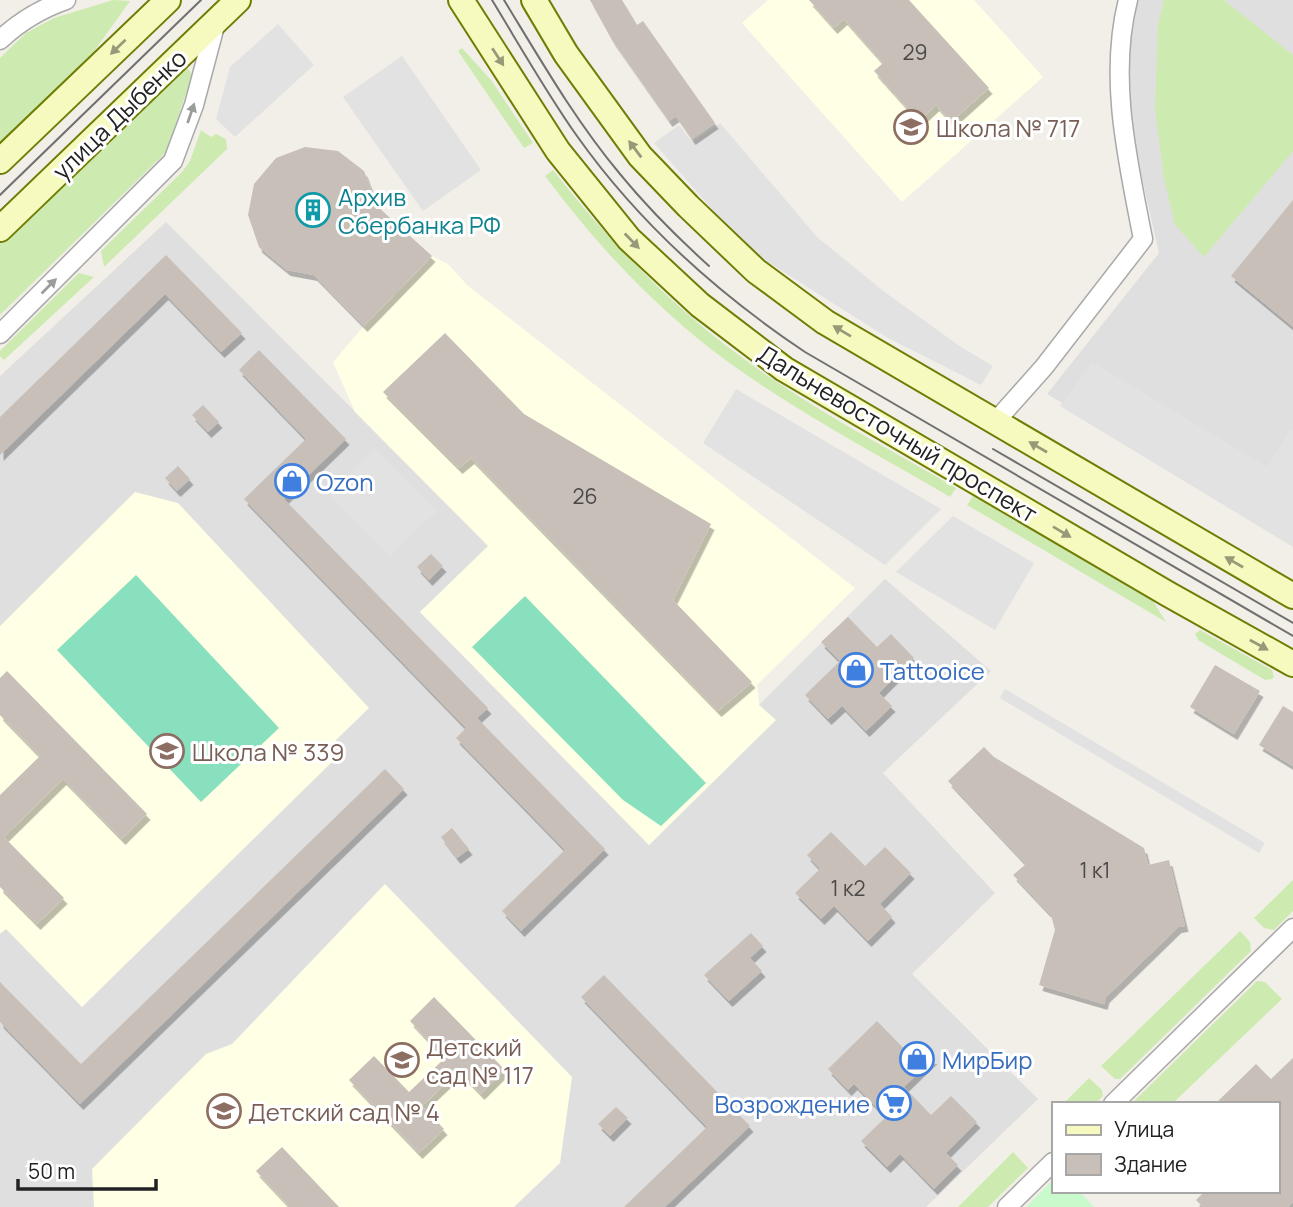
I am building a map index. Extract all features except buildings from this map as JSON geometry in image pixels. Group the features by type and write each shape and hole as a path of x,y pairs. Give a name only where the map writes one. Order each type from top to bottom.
{"main road":[{"name":"улица Дыбенко","path":"0,161 168,0"},
{"name":"улица Дыбенко","path":"0,229 238,0"},
{"name":"Дальневосточный проспект","path":"461,0 558,151 629,239 700,305 784,369 1168,594 1293,664"},
{"path":"534,0 566,54 640,156 756,271 825,322 1293,596"}],"street":[{"path":"0,40 21,21 66,0"},
{"path":"996,422 1044,367 1143,239 1122,127 1121,53 1128,0"},
{"path":"0,334 173,160 194,105 216,22"},
{"path":"1115,1102 1293,928"},
{"path":"1007,1207 1052,1163"}],"shaded area":[{"name":"Школа № 717","path":"768,0 974,0 1043,77 902,202 742,23"},
{"path":"1135,0 1293,0 1293,539 1047,394 1159,253 1128,117 1129,20"},
{"path":"278,24 314,65 235,137 216,119 230,67"},
{"path":"402,56 481,170 423,211 343,97"},
{"path":"720,123 817,237 886,293 961,347 993,366 981,385 888,338 746,248 654,143 679,125 692,142"},
{"path":"166,222 489,546 420,612 649,845 775,720 759,705 885,579 991,671 883,773 995,893 912,974 1038,1099 926,1207 0,1207 0,376"},
{"path":"432,256 448,264 467,285 855,588 757,685 759,705 776,720 649,845 420,612 488,546 355,412 333,362"},
{"path":"1092,362 1267,467 1291,429 1293,430 1293,547 1060,406"},
{"path":"736,389 941,509 885,565 703,443"},
{"path":"375,448 437,511 390,557 328,494"},
{"name":"Школа № 339","path":"135,492 178,503 369,708 335,741 334,760 82,1007 6,929 0,934 0,626"},
{"path":"953,516 1034,563 995,630 896,572"},
{"path":"1005,689 1265,843 1259,853 1000,698"},
{"name":"Детский сад № 117","path":"385,884 572,1077 560,1163 514,1207 94,1207 92,1169 206,1054 232,1044"}],"green space":[{"path":"113,0 130,1 90,57 0,144 0,58 26,33 54,18"},
{"path":"1164,0 1224,0 1293,55 1293,151 1204,257 1175,225 1164,179 1155,109 1158,25"},
{"path":"462,48 491,80 533,143 524,148 458,51"},
{"path":"188,68 192,75 167,151 0,315 0,239 183,69"},
{"path":"201,130 211,137 216,134 226,139 227,149 104,267 101,251 182,172 190,161"},
{"path":"553,170 629,258 714,336 799,396 956,488 950,497 784,400 731,364 679,323 631,277 586,228 545,176"},
{"path":"79,273 94,277 4,360 0,351"},
{"path":"973,496 1153,601 1166,622 967,505"},
{"path":"136,575 279,728 201,802 57,650"},
{"path":"525,596 706,783 661,826 623,800 472,647"},
{"path":"1200,630 1272,670 1274,677 1265,680 1198,640 1195,634"},
{"path":"1293,880 1293,911 1274,930 1264,928 1254,918"},
{"path":"1240,931 1250,942 1251,951 1120,1079 1115,1079 1101,1066"},
{"path":"1257,981 1265,982 1282,999 1174,1102 1133,1102"},
{"path":"1089,1078 1102,1090 1103,1096 1097,1102 1065,1102"},
{"path":"1013,1152 1028,1168 988,1207 958,1207"},
{"path":"1052,1181 1052,1193 1081,1193 1094,1207 1026,1207"}],"tram line":[{"path":"0,195 201,0"},
{"path":"492,0 555,103 601,168 653,227 741,305 805,352 1293,636"},
{"path":"504,0 559,89 604,153 652,210 709,266"},
{"path":"993,449 1293,623"}],"place":[{"name":"Школа № 717","path":"911,127"},
{"name":"Архив Сбербанка РФ","path":"313,210"},
{"name":"Ozon","path":"292,481"},
{"name":"Tattooice","path":"856,670"},
{"name":"Школа № 339","path":"167,751"},
{"name":"МирБир","path":"917,1059"},
{"name":"Детский сад № 117","path":"402,1060"},
{"name":"Возрождение","path":"894,1103"},
{"name":"Детский сад № 4","path":"224,1111"}]}
